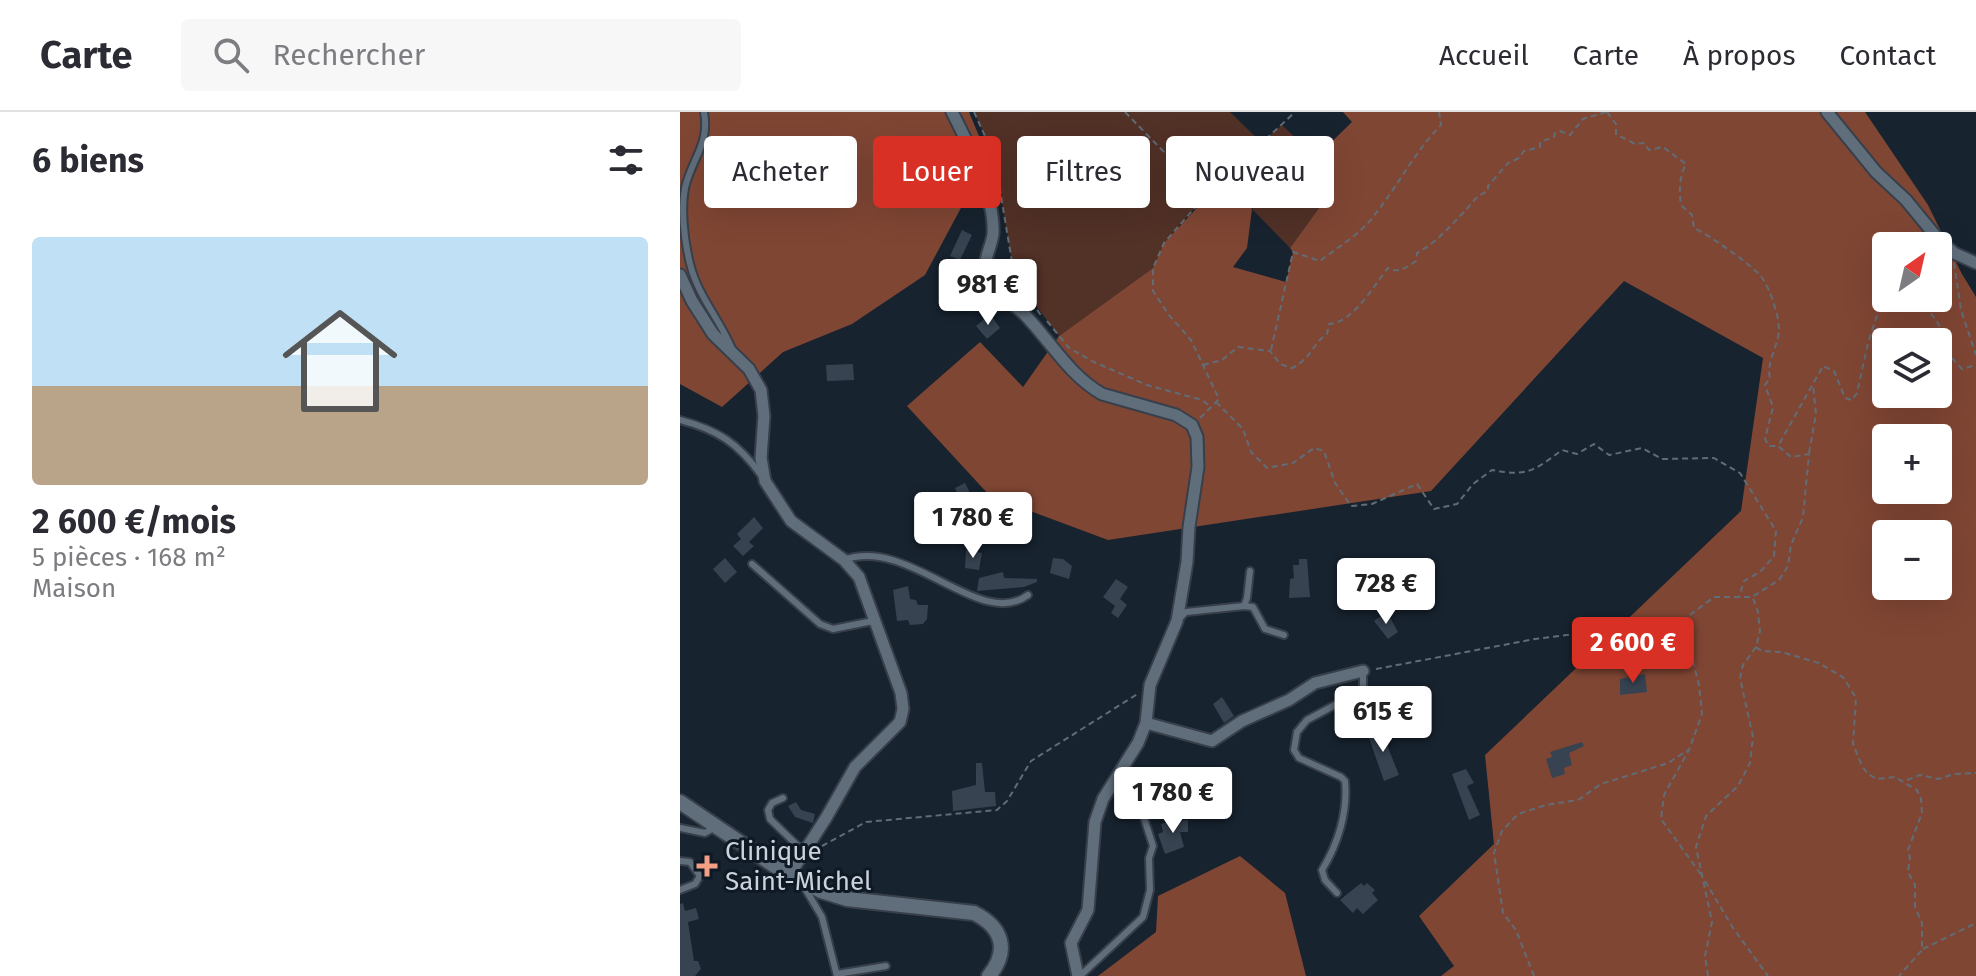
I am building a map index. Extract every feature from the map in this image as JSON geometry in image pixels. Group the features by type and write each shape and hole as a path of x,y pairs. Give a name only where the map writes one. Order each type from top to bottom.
{"street":[{"path":"952,112 991,209 993,235 985,264 987,278 993,288 1025,315 1059,358 1093,389 1176,415 1192,425 1197,437 1198,467 1177,621 1150,685 1146,723 1138,743 1103,799 1095,822 1088,910 1071,943 1079,976"},
{"path":"1827,112 1876,172 1906,200 1938,239 1954,253 1976,263"},
{"path":"680,275 713,334 749,369 761,390 764,416 761,458 765,481 791,521 844,560 859,577 901,693 903,709 900,722 855,767 804,852 794,876"},
{"path":"1146,723 1212,741 1242,721 1289,700 1315,683 1363,671"},
{"path":"680,802 821,891 847,899 974,913 987,920 996,928 1001,955 989,976"}],"lane":[{"path":"704,112 707,126 705,142 685,190 687,254 697,285 734,352"},
{"path":"680,420 703,426 728,439 765,481"},
{"path":"844,560 869,554 913,567 970,597 992,603 1012,603 1028,595"},
{"path":"752,564 820,624 833,629 873,621"},
{"path":"1244,606 1250,571"},
{"path":"1177,621 1186,612 1253,607 1265,629 1284,635"},
{"path":"1337,893 1325,880 1322,870 1332,855 1342,823 1345,781 1299,758 1294,750 1297,732 1307,720 1363,690 1363,671"},
{"path":"783,798 772,803 768,810 770,819 804,852"},
{"path":"1079,976 1143,917 1150,890 1149,858 1153,846 1144,818"},
{"path":"680,828 705,833 717,826"},
{"path":"680,861 690,862 700,876 695,884 680,890"},
{"path":"794,876 822,917 837,975 886,966"}],"path":[{"path":"974,112 990,147 997,172 1012,262 1022,287 1041,315 1069,348 1094,362 1147,385 1202,400 1211,407"},
{"path":"1125,112 1166,154"},
{"path":"1269,136 1295,112"},
{"path":"1270,351 1293,252 1320,261 1358,233 1373,217 1419,148 1441,125 1439,112"},
{"path":"1203,365 1222,360 1238,347 1270,351 1280,364 1292,368 1306,361 1327,334 1329,324 1338,324 1361,306 1364,297 1375,288 1388,268 1403,270 1416,261 1417,253 1432,244 1470,202 1488,191 1488,186 1508,163 1519,158 1524,151 1540,147 1540,142 1554,137 1555,133 1560,131 1570,135 1583,119 1606,112 1616,124 1616,134 1635,144 1644,143 1649,150 1663,147 1686,164 1679,194 1681,205 1692,215 1694,228 1723,245 1763,279 1777,318 1779,336 1769,369 1770,378 1765,385 1773,407 1765,439 1769,446 1778,446 1791,457 1809,454"},
{"path":"1192,425 1219,399 1191,340 1153,291 1153,268 1164,243 1195,208"},
{"path":"1954,253 1961,310 1976,355"},
{"path":"1778,446 1823,366 1834,371 1845,398 1852,400 1857,393 1878,312"},
{"path":"1928,312 1949,342 1952,358 1962,369 1976,365"},
{"path":"1363,671 1535,639 1682,621 1714,597 1752,597 1779,580 1788,566 1791,545 1803,517 1816,414 1813,383"},
{"path":"1216,402 1243,429 1251,452 1267,468 1293,463 1314,448 1324,451 1335,483 1351,506 1372,504 1417,484 1434,509 1457,504 1473,484 1492,470 1507,473 1536,471 1562,450 1577,454 1594,444 1609,455 1642,448 1662,459 1714,458 1740,473 1776,531 1774,556 1760,572 1744,581 1739,597"},
{"path":"1708,976 1705,956 1712,922 1696,847 1706,816 1738,786 1750,763 1753,737 1740,678 1743,665 1756,647 1760,631 1758,612 1752,597"},
{"path":"1682,621 1699,685 1702,714 1689,750 1664,795 1661,819 1768,976"},
{"path":"1756,647 1762,651 1781,652 1819,663 1844,678 1856,698 1853,744 1862,766 1877,779 1895,777 1917,790 1922,813 1908,850 1908,872 1915,885 1915,907 1922,923 1922,950"},
{"path":"818,848 866,822 997,810 1012,793 1031,761 1150,685"},
{"path":"1534,976 1516,930 1503,913 1494,853 1502,831 1518,814 1546,805 1578,800 1601,784 1668,763 1689,750"},
{"path":"1906,781 1920,775 1938,779 1954,774 1976,773"},
{"path":"1899,976 1922,950 1976,923"}],"shaded area":[{"path":"680,112 969,112 979,136 873,136 873,208 961,208 925,275 852,324 783,352 722,407 680,384"},
{"path":"974,112 1230,112 1255,136 1166,136 1166,208 1195,208 1164,243 1153,268 1059,336 1022,287 1012,262 1001,196 1001,136 985,136"},
{"path":"1343,112 1865,112 1928,205 1941,232 1872,232 1872,312 1952,312 1952,254 1976,297 1976,976 1441,976 1454,966 1419,916 1494,844 1485,755 1741,511 1763,358 1624,281 1431,491 1108,540 990,496 907,406 980,342 1023,387 1059,336 1153,268 1164,243 1197,208 1251,208 1247,248 1233,267 1286,282 1293,252 1290,248 1319,208 1334,208 1334,140 1352,122"},
{"path":"1282,125 1294,136 1269,136"},
{"path":"1253,208 1319,208 1290,248"},
{"path":"1240,856 1285,893 1306,976 1098,976 1156,932 1158,896"}],"building":[{"path":"962,230 972,235 960,260 950,256"},
{"path":"990,314 1000,328 987,339 976,326"},
{"path":"853,364 854,380 827,381 826,365"},
{"path":"965,483 975,503 959,512 954,503 960,500 955,488"},
{"path":"754,517 763,528 749,542 754,546 743,556 733,546 741,539 737,534"},
{"path":"966,550 982,553 979,570 965,568"},
{"path":"725,558 737,572 725,583 713,569"},
{"path":"1053,558 1063,559 1072,566 1069,579 1050,573"},
{"path":"1299,559 1307,559 1310,597 1289,598 1290,579 1294,578 1293,565 1299,565"},
{"path":"1003,572 1004,578 1037,579 1037,582 1024,587 977,591 979,578"},
{"path":"1116,579 1128,587 1120,599 1127,605 1118,618 1111,613 1115,606 1103,597"},
{"path":"908,586 910,599 916,600 918,605 928,605 927,619 923,624 910,625 908,620 897,621 893,590"},
{"path":"1387,612 1398,632 1388,639 1374,621"},
{"path":"1645,674 1647,692 1620,695 1620,679"},
{"path":"1222,697 1234,716 1224,723 1213,704"},
{"path":"1379,725 1399,775 1384,781 1368,735 1371,734 1370,729"},
{"path":"1582,742 1584,746 1569,753 1572,765 1564,768 1565,774 1552,778 1546,759 1552,757 1550,752"},
{"path":"976,763 982,763 985,792 995,792 996,806 953,811 952,791 976,785"},
{"path":"1466,769 1474,783 1467,786 1480,815 1469,820 1452,774"},
{"path":"796,802 801,810 815,814 813,823 795,817 788,806"},
{"path":"1176,819 1188,820 1188,832 1180,832 1184,847 1165,854 1158,834 1163,832 1161,824"},
{"path":"1361,883 1364,886 1367,883 1375,890 1372,893 1378,900 1363,914 1357,908 1353,913 1340,900"},
{"path":"683,903 685,911 696,908 699,919 688,922 694,961 698,961 701,969 695,976 680,976 680,904"}],"place":[{"name":"Clinique Saint-Michel","path":"707,866"}]}
